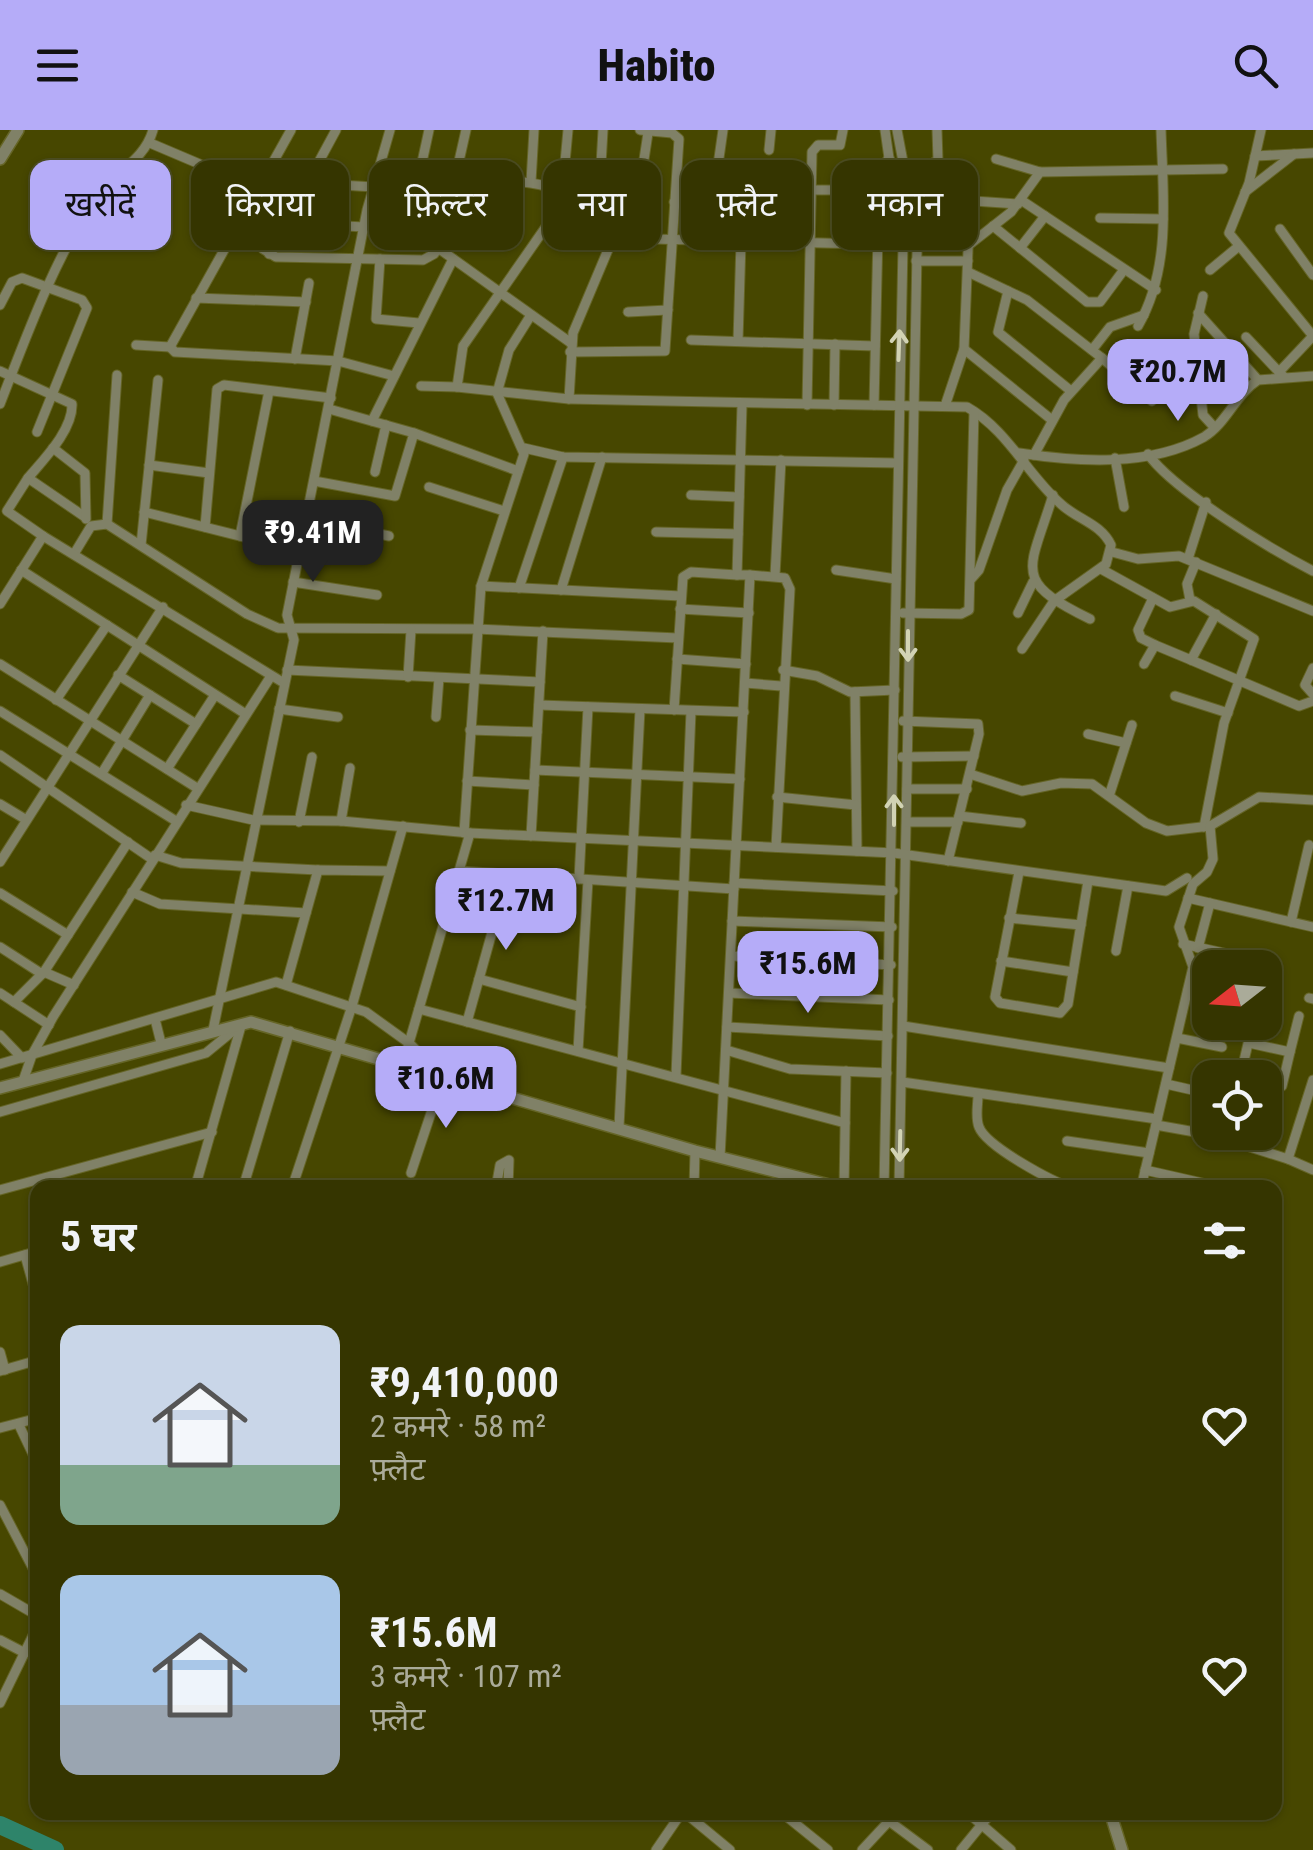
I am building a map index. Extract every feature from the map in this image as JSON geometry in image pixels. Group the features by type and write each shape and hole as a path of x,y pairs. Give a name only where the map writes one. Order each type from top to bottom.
{"street":[{"path":"0,159 18,130"},
{"path":"0,404 47,287 94,201 150,143 154,130"},
{"path":"274,160 291,130"},
{"path":"320,160 336,130"},
{"path":"382,160 390,130"},
{"path":"422,160 428,130"},
{"path":"459,160 466,130"},
{"path":"531,182 534,130"},
{"path":"566,160 568,130"},
{"path":"601,160 603,130"},
{"path":"719,160 723,130"},
{"path":"769,150 770,130"},
{"path":"812,169 813,148 840,145 843,130"},
{"path":"885,130 890,158"},
{"path":"897,130 902,160"},
{"path":"937,130 938,160"},
{"path":"1138,326 1156,290 1163,220 1162,130"},
{"path":"1260,130 1246,192 1228,229 1313,336 1281,375"},
{"path":"444,250 571,347 662,353 668,310 677,132 644,131 642,160"},
{"path":"150,143 191,160"},
{"path":"1246,192 1294,154"},
{"path":"1255,156 1313,154"},
{"path":"996,159 1040,172 1223,169"},
{"path":"978,237 1020,202 1040,172"},
{"path":"523,182 543,186"},
{"path":"978,201 1020,202 1156,290"},
{"path":"674,202 681,202"},
{"path":"214,1030 287,670 292,630 286,621 293,582 369,207"},
{"path":"1020,248 1045,216"},
{"path":"1100,218 1163,220"},
{"path":"349,226 369,228"},
{"path":"993,226 1092,303 1100,302 1123,271"},
{"path":"1280,229 1313,274"},
{"path":"457,387 463,346 543,230"},
{"path":"661,238 681,239"},
{"path":"1210,270 1238,246"},
{"path":"170,348 223,250"},
{"path":"266,250 285,259 423,260 435,250"},
{"path":"269,254 271,250"},
{"path":"569,399 571,347 607,250"},
{"path":"738,341 740,250"},
{"path":"808,405 810,250"},
{"path":"874,405 878,250"},
{"path":"884,1180 894,853 902,250"},
{"path":"900,1180 917,250"},
{"path":"946,406 964,349 968,250"},
{"path":"380,259 376,320 419,323"},
{"path":"372,421 453,259"},
{"path":"916,261 968,267 1036,305 1152,401 1168,366"},
{"path":"0,305 17,278 82,300 88,308 36,432"},
{"path":"295,359 309,283"},
{"path":"1008,291 996,324 998,332 1071,390"},
{"path":"1203,296 1194,334 1202,416 1214,427"},
{"path":"196,298 306,302"},
{"path":"628,312 668,310"},
{"path":"1198,312 1258,380"},
{"path":"402,1065 467,833 481,586 524,448 497,393 509,350 531,315"},
{"path":"1092,350 1110,327 1144,315"},
{"path":"1246,337 1281,375"},
{"path":"692,340 876,346"},
{"path":"834,405 835,344"},
{"path":"136,346 170,348 175,352 338,361 394,376"},
{"path":"964,349 1052,420"},
{"path":"970,579 979,570 1008,490 1025,456 1071,390 1102,358"},
{"path":"0,371 73,407 53,448 7,512 284,684"},
{"path":"1025,456 1077,462 1148,454 1201,438 1258,380 1281,375 1313,376"},
{"path":"107,524 118,376"},
{"path":"141,545 158,380"},
{"path":"205,528 216,389 224,385 330,403 518,471"},
{"path":"421,386 569,399 946,406 974,412 1025,456 1053,495 1102,530 1112,552 1138,560 1172,554 1313,611"},
{"path":"240,536 269,391"},
{"path":"737,575 742,405"},
{"path":"896,612 966,613 974,412"},
{"path":"374,472 386,425"},
{"path":"314,481 396,496 414,433"},
{"path":"53,448 86,473 85,516"},
{"path":"524,448 563,457 897,463"},
{"path":"897,448 912,448"},
{"path":"1148,454 1165,474 1265,544 1313,571"},
{"path":"519,588 563,457"},
{"path":"561,590 602,458"},
{"path":"1115,458 1124,507"},
{"path":"776,576 781,460"},
{"path":"149,465 209,473"},
{"path":"28,478 85,516 92,526"},
{"path":"429,487 504,511"},
{"path":"691,495 739,496"},
{"path":"1018,612 1033,582 1031,566 1053,495"},
{"path":"1190,600 1187,584 1206,502"},
{"path":"144,512 300,551"},
{"path":"306,519 389,536"},
{"path":"74,554 92,526 107,524 246,614 292,630 476,629 678,638"},
{"path":"896,528 910,528"},
{"path":"656,532 738,534"},
{"path":"0,604 43,536"},
{"path":"1022,649 1054,601 1101,569 1112,552"},
{"path":"836,570 896,574 910,569"},
{"path":"1101,569 1175,607 1190,600"},
{"path":"21,570 244,714"},
{"path":"674,710 681,596 686,574 784,578 790,589 781,686 776,847"},
{"path":"720,1157 750,576"},
{"path":"293,582 376,595"},
{"path":"1033,582 1054,601 1090,620"},
{"path":"481,586 681,596"},
{"path":"1153,598 1138,630 1140,638 1155,645 1299,706 1313,698 1305,686 1313,668"},
{"path":"1143,1180 1194,961 1183,944 1179,927 1193,884 1208,872 1214,859 1207,827 1228,712 1254,639 1190,600"},
{"path":"0,862 46,783 163,607"},
{"path":"680,609 748,613"},
{"path":"1191,660 1216,614"},
{"path":"56,700 107,625"},
{"path":"408,677 411,630"},
{"path":"532,836 542,632"},
{"path":"1144,664 1155,645"},
{"path":"677,659 746,664"},
{"path":"0,664 197,788"},
{"path":"287,670 540,682"},
{"path":"783,670 817,676 855,692 895,690"},
{"path":"118,675 196,724"},
{"path":"23,1081 27,1056 271,676"},
{"path":"436,717 439,678"},
{"path":"745,683 781,686"},
{"path":"855,692 857,851"},
{"path":"102,773 150,695"},
{"path":"167,769 216,695"},
{"path":"1175,696 1228,712"},
{"path":"539,705 744,712"},
{"path":"578,1051 584,879 581,839 588,707"},
{"path":"279,709 338,717"},
{"path":"619,1127 640,709"},
{"path":"0,711 176,821"},
{"path":"676,1076 691,711"},
{"path":"895,721 975,722 980,734 948,861"},
{"path":"1110,793 1132,726"},
{"path":"470,730 537,732"},
{"path":"1088,734 1126,743"},
{"path":"0,754 154,857 181,863 390,871"},
{"path":"894,757 974,756"},
{"path":"299,822 312,757"},
{"path":"341,820 350,768"},
{"path":"535,770 740,779"},
{"path":"970,774 1022,790 1084,782 1110,793 1156,828 1177,831 1207,827 1259,797 1313,800"},
{"path":"467,782 534,785"},
{"path":"907,789 966,789"},
{"path":"777,797 856,805"},
{"path":"0,804 25,819"},
{"path":"186,805 254,820 341,820 467,833 894,853 1166,891 1187,878"},
{"path":"907,822 959,819 1021,824"},
{"path":"295,1180 352,1006 403,826"},
{"path":"14,1002 43,973 128,842"},
{"path":"1292,922 1309,845"},
{"path":"286,985 318,870"},
{"path":"459,872 684,886 893,891"},
{"path":"1018,872 996,1000 1060,1013 1066,1010 1088,881"},
{"path":"468,1022 508,874"},
{"path":"1116,951 1128,886"},
{"path":"132,892 160,904 306,914"},
{"path":"0,893 68,935"},
{"path":"1188,898 1313,926"},
{"path":"1198,948 1210,903"},
{"path":"1009,918 1081,925"},
{"path":"732,921 892,926"},
{"path":"1183,944 1209,950"},
{"path":"0,946 43,973 74,985"},
{"path":"730,956 890,966"},
{"path":"1000,961 1073,972"},
{"path":"479,979 581,1007"},
{"path":"0,1064 262,984 286,985 352,1006 409,1043 443,1076"},
{"path":"1188,990 1192,991"},
{"path":"0,993 49,1025"},
{"path":"728,993 890,1000"},
{"path":"419,1009 845,1123"},
{"path":"1282,1086 1299,1016"},
{"path":"154,1019 162,1044"},
{"path":"0,1112 206,1053 242,1023"},
{"path":"197,1180 242,1023"},
{"path":"0,1088 242,1023 290,1031 695,1151 811,1180"},
{"path":"727,1026 888,1036"},
{"path":"903,1026 1170,1068"},
{"path":"245,1180 290,1031"},
{"path":"0,1035 27,1056"},
{"path":"1176,1038 1222,1046"},
{"path":"1244,1060 1248,1042 1290,1052"},
{"path":"726,1050 790,1068 887,1072"},
{"path":"842,1180 846,1071"},
{"path":"411,1173 443,1076"},
{"path":"1288,1159 1308,1117 1313,1080"},
{"path":"902,1082 1156,1122 1212,1135 1313,1170"},
{"path":"1166,1084 1192,1090"},
{"path":"978,1095 978,1124 984,1135 1050,1180"},
{"path":"37,1180 212,1132"},
{"path":"1067,1141 1149,1154"},
{"path":"693,1180 695,1151"},
{"path":"497,1180 500,1165 508,1160 508,1180"},
{"path":"1145,1170 1189,1180"},
{"path":"0,1190 30,1182"},
{"path":"0,1262 30,1253"},
{"path":"24,1255 30,1275"},
{"path":"0,1352 3,1370 30,1362"},
{"path":"0,1428 30,1421"},
{"path":"19,1424 30,1448"},
{"path":"0,1505 30,1563"},
{"path":"0,1594 30,1611"},
{"path":"0,1640 25,1653"},
{"path":"0,1703 30,1642"},
{"path":"656,1850 677,1820"},
{"path":"693,1820 730,1850"},
{"path":"791,1820 828,1850"},
{"path":"976,1820 1011,1850"},
{"path":"961,1850 985,1820"},
{"path":"1113,1820 1122,1850"},
{"path":"862,1850 889,1821 928,1850"}],"waterway":[{"path":"0,1825 55,1850"}]}
